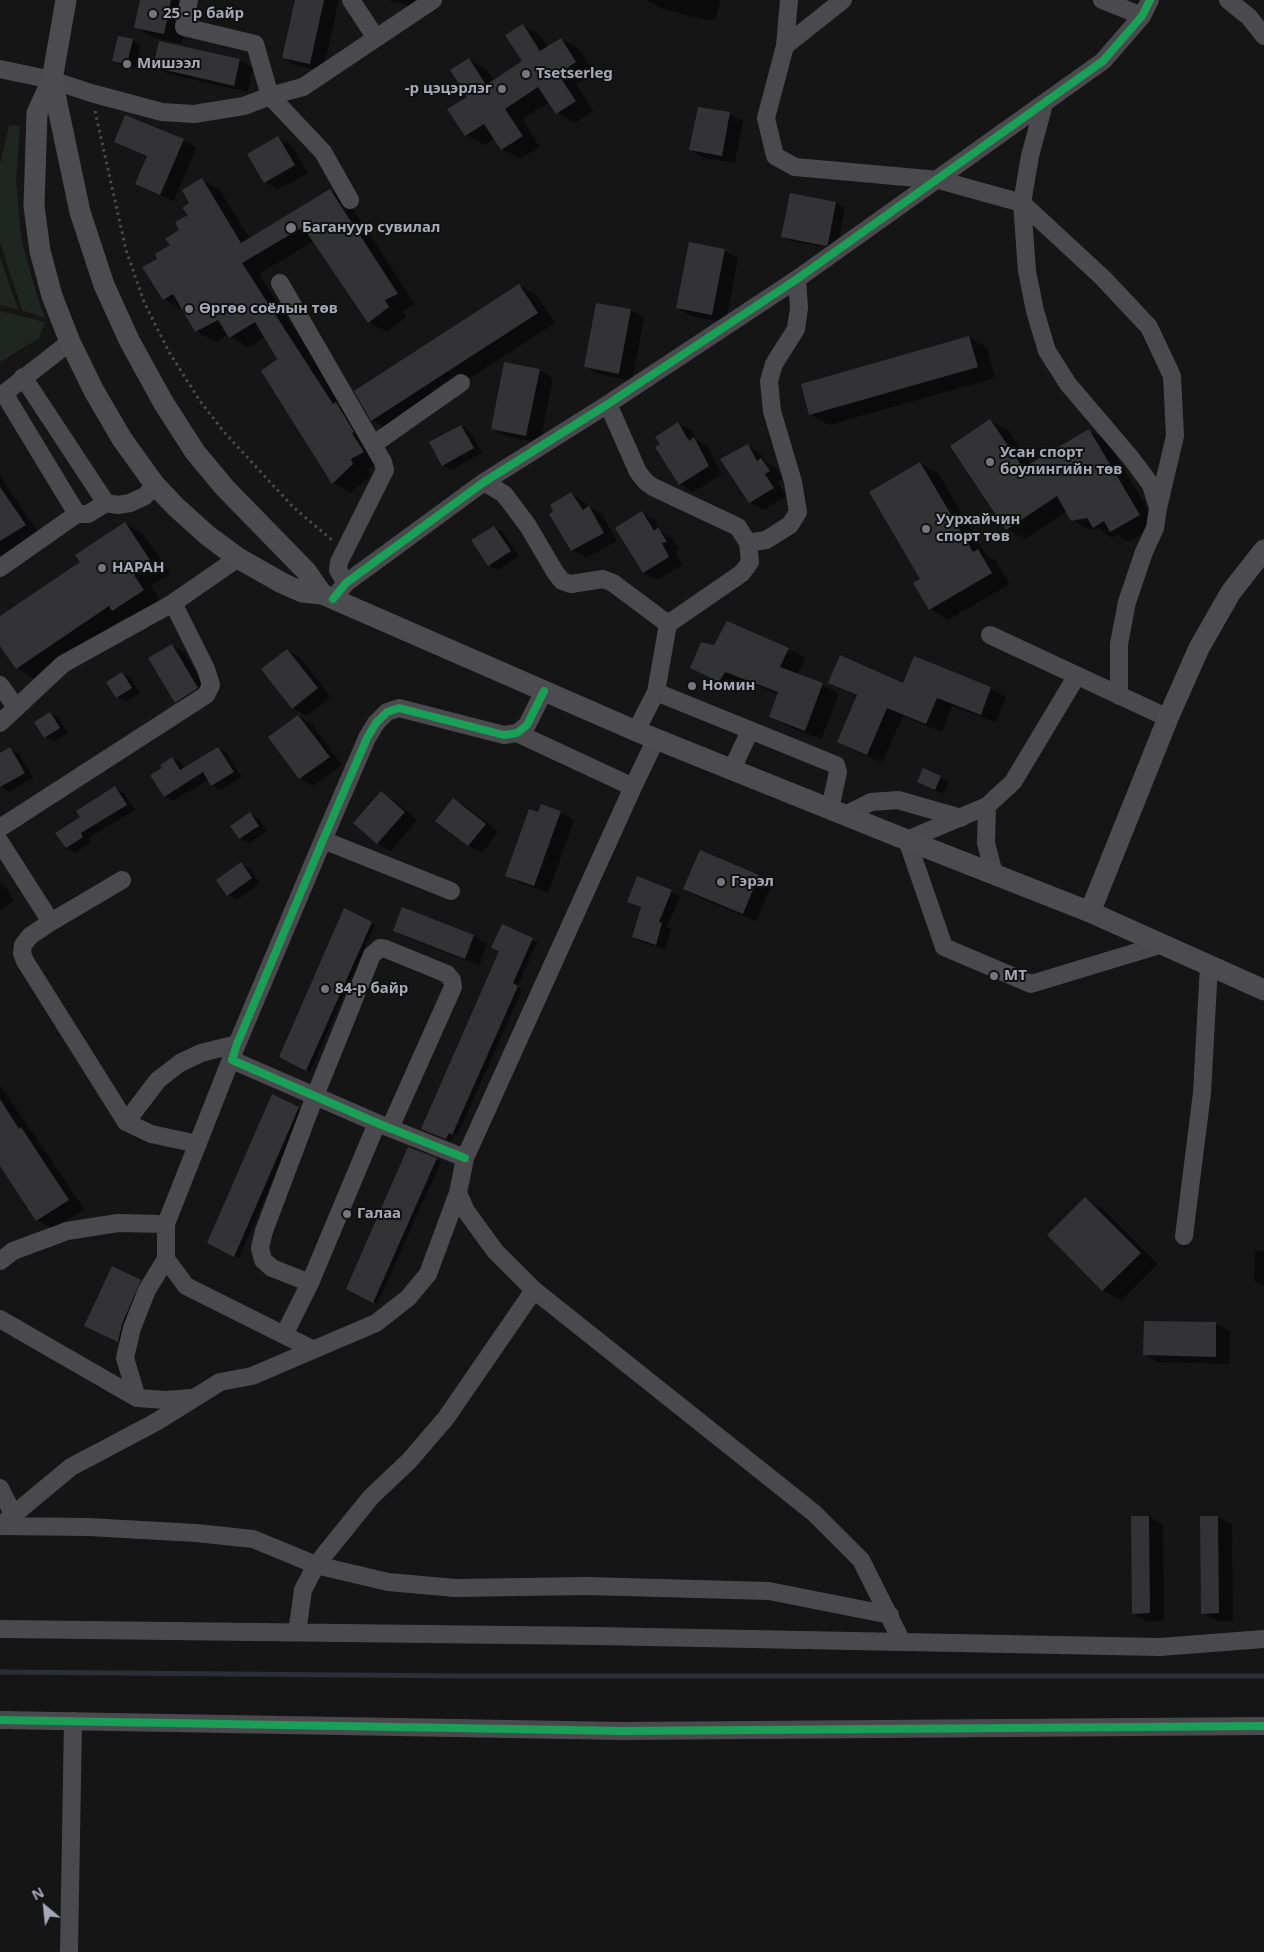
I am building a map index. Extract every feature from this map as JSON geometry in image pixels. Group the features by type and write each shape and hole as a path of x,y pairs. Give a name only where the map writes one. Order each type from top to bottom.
{"main road":[{"path":"66,0 52,80 37,113 34,206 40,251 52,296 70,342 94,391 122,439 155,485 176,507 207,535 238,558 282,584 302,592 334,592"},
{"path":"52,80 80,212 104,285 129,340 163,402 195,452 225,488 306,570 334,592 544,691 636,731 1090,912 1264,990"},
{"path":"1090,912 1168,718 1213,622 1231,592 1264,550"}],"street":[{"path":"190,0 184,27 255,44 270,96 323,152 350,200"},
{"path":"352,0 376,38"},
{"path":"0,70 52,80 91,93 162,112 194,114 244,106 302,87 433,0"},
{"path":"789,0 785,46 766,118 775,156 796,167 939,180 1022,203 1103,278 1149,328 1172,376 1175,436 1155,528 1144,552 1127,602 1119,644 1119,696"},
{"path":"785,46 843,0"},
{"path":"1102,0 1142,16"},
{"path":"334,592 484,482 608,404 797,279 1044,104 1102,61 1142,16 1150,0"},
{"path":"1228,0 1249,17 1264,36"},
{"path":"1044,104 1030,156 1022,203 1027,271 1035,311 1047,352 1068,384 1131,458 1151,485 1158,508"},
{"path":"748,543 766,540 790,525 798,512 793,482 772,411 769,381 774,364 796,330 800,308 797,279"},
{"path":"280,283 374,444 385,470 344,550 334,592"},
{"path":"70,342 22,377 7,391 8,400 77,514"},
{"path":"22,377 106,503"},
{"path":"374,444 461,383"},
{"path":"608,404 638,472 646,482 738,527 748,543 750,562 742,573 668,624 656,692 636,731"},
{"path":"484,482 504,494 528,526 562,581 571,584 603,579 613,583 668,624"},
{"path":"0,568 77,514 88,514 106,503 118,505 130,503 145,496 155,485"},
{"path":"0,723 63,664 173,603 238,558"},
{"path":"0,828 199,700 209,691 211,685 206,669 173,603"},
{"path":"990,635 1076,677 1168,718"},
{"path":"1076,677 1013,782 987,806 907,840 944,947 1031,984 1163,944"},
{"path":"0,685 16,707"},
{"path":"517,733 527,725 544,691"},
{"path":"656,692 836,765 838,772 837,812 871,802 898,800 961,818"},
{"path":"137,1398 125,1358 132,1328 144,1298 166,1259 166,1224 235,1052 367,738 387,712 399,708 504,734 517,733 633,787"},
{"path":"732,769 750,731"},
{"path":"4,1522 71,1467 156,1422 220,1382 252,1376 376,1323 408,1298 428,1274 458,1193 465,1158 656,739"},
{"path":"987,806 986,843 994,874"},
{"path":"323,840 451,891"},
{"path":"0,842 50,922"},
{"path":"122,880 50,922 30,936 23,945 22,952 25,961 126,1122 151,1134 198,1144"},
{"path":"284,1335 310,1283 384,1125 453,987 452,980 447,974 386,949 380,948 372,955 315,1096 264,1231 260,1248 263,1260 272,1268 310,1283"},
{"path":"1184,1236 1202,1093 1209,965"},
{"path":"126,1122 158,1080 180,1063 201,1053 235,1052 315,1096 465,1158"},
{"path":"458,1193 466,1211 495,1252 534,1290 814,1513 861,1560 902,1642"},
{"path":"0,1261 13,1251 67,1231 118,1222 166,1224"},
{"path":"166,1259 186,1286 312,1349"},
{"path":"297,1632 303,1590 316,1565 371,1497 410,1461 446,1418 534,1290"},
{"path":"0,1319 137,1398 166,1400 194,1398"},
{"path":"0,1488 4,1522"},
{"path":"4,1522 196,1533 254,1539 316,1565 388,1582 455,1588 588,1586 769,1591 890,1615"},
{"path":"0,1629 297,1632 1160,1647 1264,1639"},
{"path":"0,1720 623,1731 1264,1726"},
{"path":"69,1952 73,1721"}],"path":[{"path":"91,93 126,250 144,302 169,352 200,402 254,466 293,508 344,550"}],"shaded area":[{"path":"9,125 20,126 16,181 21,238 45,318 22,310 0,242 0,164"},
{"path":"0,257 18,309 0,305"},
{"path":"0,311 45,322 39,338 0,362"}],"building":[{"name":"25 - р байр","path":"140,0 171,0 164,34 134,28"},
{"path":"295,0 324,0 310,64 282,58"},
{"path":"523,24 540,51 561,38 576,62 558,74 576,101 556,114 538,87 505,109 523,136 501,150 484,124 465,136 447,109 467,97 450,70 469,58 486,85 522,61 505,35"},
{"path":"118,36 133,39 127,64 112,61"},
{"path":"159,41 240,59 234,86 153,67"},
{"path":"698,107 730,112 722,156 689,150"},
{"path":"125,115 184,139 160,195 135,184 147,156 114,142"},
{"path":"278,136 295,165 264,183 247,154"},
{"path":"202,178 241,243 330,189 398,294 385,300 389,307 368,323 303,227 242,263 333,404 336,402 364,452 351,459 353,464 332,484 261,371 277,359 255,322 229,338 218,320 195,332 173,294 163,300 142,267 157,259 155,254 170,245 165,239 179,230 175,222 188,215 182,208 189,203 182,190"},
{"path":"790,193 836,202 828,244 826,246 781,237"},
{"path":"689,242 725,249 712,315 676,308"},
{"path":"519,284 538,313 371,421 354,391"},
{"path":"596,303 631,309 619,374 584,367"},
{"path":"969,336 978,367 809,415 801,384"},
{"path":"504,362 540,369 526,436 491,429"},
{"path":"990,419 1023,468 1089,429 1140,515 1110,532 1104,521 1093,528 1087,518 1071,521 1057,496 1006,530 950,446"},
{"path":"678,422 689,441 694,437 709,466 679,485 655,447 660,444 655,437"},
{"path":"461,425 474,448 442,466 429,442"},
{"path":"748,444 757,461 761,458 770,471 765,474 774,488 749,503 720,459"},
{"path":"920,462 973,552 978,549 992,573 929,610 913,583 920,579 869,492"},
{"path":"0,487 26,525 0,541"},
{"path":"571,492 583,510 589,506 604,533 571,551 549,514 553,512 550,505"},
{"path":"642,511 654,531 658,527 667,542 662,543 669,557 643,573 615,528"},
{"path":"125,522 152,563 134,575 144,590 112,611 109,606 16,669 0,646 0,616 80,562 75,555"},
{"path":"494,526 511,551 488,566 471,540"},
{"path":"727,621 789,648 780,667 823,683 805,731 769,717 778,692 725,672 719,682 690,668 701,642 714,645"},
{"path":"172,644 198,688 175,703 148,658"},
{"path":"287,649 318,688 292,709 261,669"},
{"path":"840,655 903,683 914,656 991,687 981,715 937,698 926,724 887,708 867,755 837,742 857,695 828,683"},
{"path":"122,672 132,688 116,698 106,682"},
{"path":"50,712 60,728 44,738 34,722"},
{"path":"298,715 330,757 299,779 268,737"},
{"path":"10,747 25,773 0,787 0,753"},
{"path":"218,747 234,772 211,786 203,772 164,797 150,775 162,768 160,765 172,757 180,770"},
{"path":"923,768 941,776 935,790 917,782"},
{"path":"115,786 127,805 81,833 83,837 66,848 55,833 80,817 76,811"},
{"path":"381,791 405,812 377,844 353,823"},
{"path":"453,798 486,824 468,846 435,821"},
{"path":"541,804 561,811 534,886 505,876 529,809 538,812"},
{"path":"250,812 259,826 239,839 230,826"},
{"name":"Гэрэл","path":"700,850 759,875 743,914 683,889"},
{"path":"241,862 252,878 227,896 216,880"},
{"path":"637,876 672,890 659,922 662,923 656,945 632,937 641,907 627,902"},
{"path":"402,907 474,935 465,959 393,931"},
{"name":"84-р байр","path":"344,908 372,922 306,1071 279,1057"},
{"path":"502,924 533,938 513,983 518,986 452,1135 449,1133 446,1139 421,1129 499,951 491,948"},
{"path":"272,1094 299,1107 234,1257 207,1243"},
{"path":"0,1099 19,1129 21,1127 69,1200 36,1221 0,1166"},
{"path":"408,1147 437,1158 373,1303 346,1289"},
{"path":"1085,1197 1141,1253 1102,1291 1047,1235"},
{"path":"112,1266 141,1280 122,1324 118,1342 84,1326"},
{"path":"1144,1321 1216,1322 1216,1357 1143,1355"},
{"path":"1131,1516 1149,1516 1150,1613 1132,1614"},
{"path":"1200,1516 1218,1516 1219,1613 1201,1614"}],"waterway":[{"path":"0,1672 466,1676 1264,1676"}],"cycle path":[{"path":"333,599 346,583 484,482 608,404 797,279 1103,61 1142,16 1150,0"},
{"path":"465,1158 377,1123 232,1060 323,840 367,738 376,723 387,712 399,708 504,735 517,733 527,725 544,691"},
{"path":"0,1720 623,1731 1264,1726"}],"place":[{"name":"25 - р байр","path":"153,14"},
{"name":"Мишээл","path":"127,64"},
{"name":"Tsetserleg","path":"526,74"},
{"name":"-р цэцэрлэг","path":"502,89"},
{"name":"Багануур сувилал","path":"291,228"},
{"name":"Өргөө соёлын төв","path":"189,309"},
{"name":"Усан спорт боулингийн төв","path":"990,462"},
{"name":"Уурхайчин спорт төв","path":"926,529"},
{"name":"НАРАН","path":"102,568"},
{"name":"Номин","path":"692,686"},
{"name":"Гэрэл","path":"721,882"},
{"name":"МТ","path":"994,976"},
{"name":"84-р байр","path":"325,989"},
{"name":"Галаа","path":"347,1214"}]}
